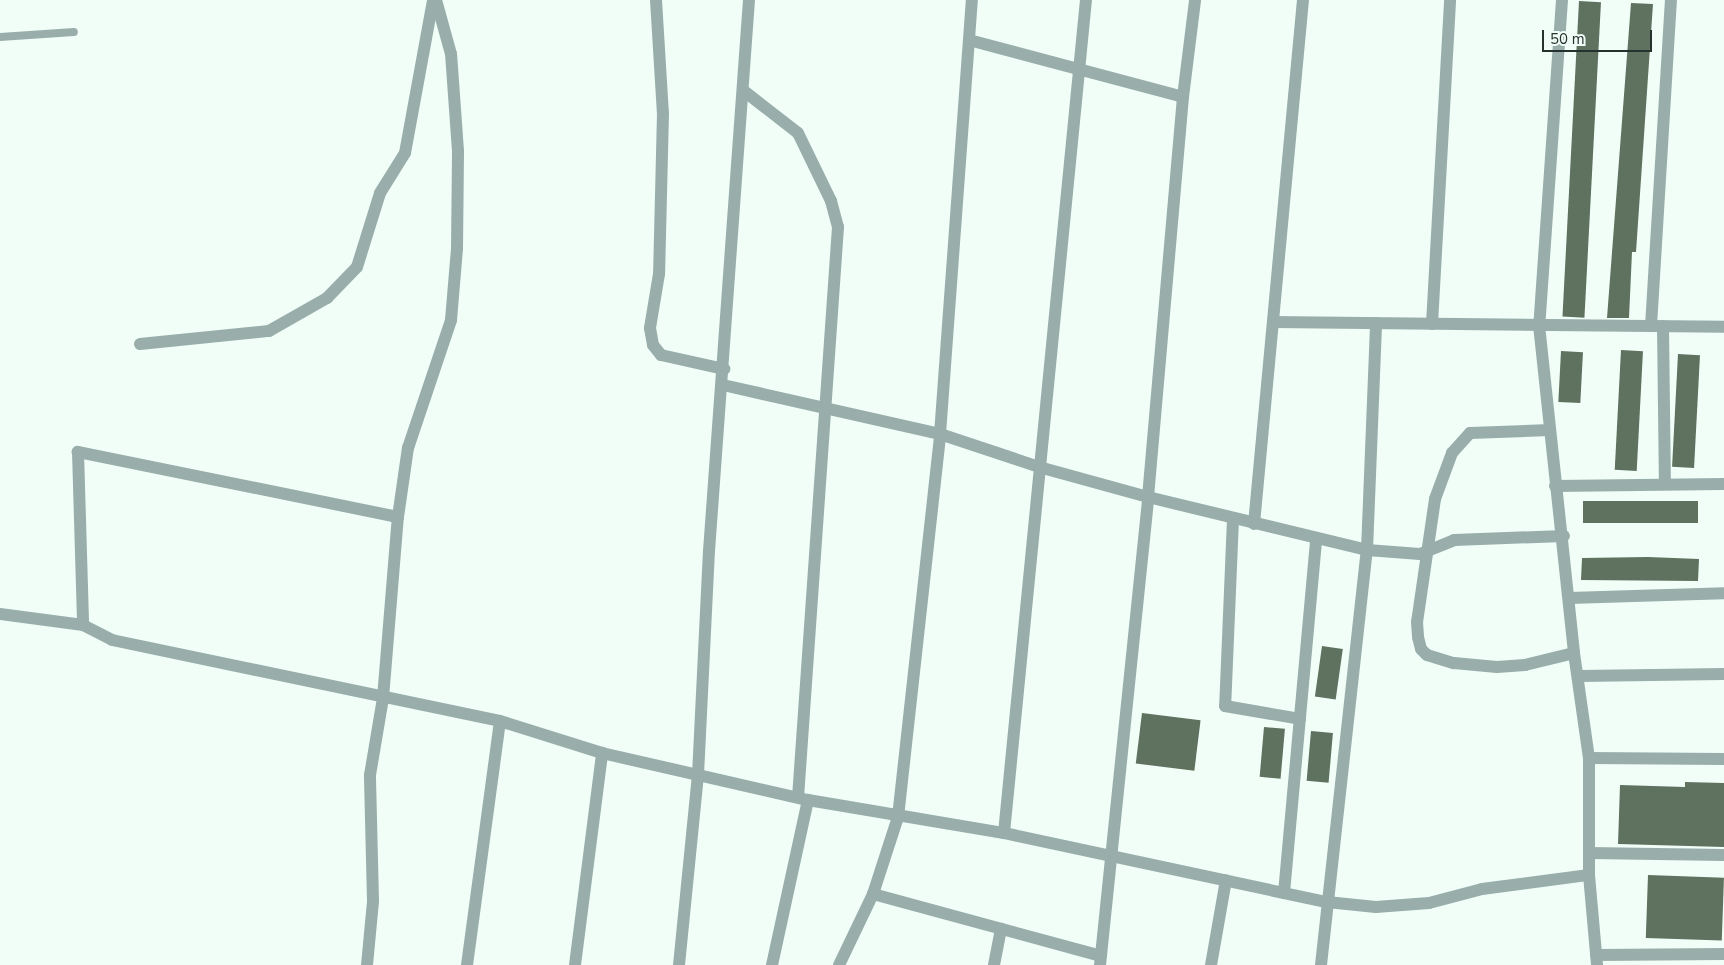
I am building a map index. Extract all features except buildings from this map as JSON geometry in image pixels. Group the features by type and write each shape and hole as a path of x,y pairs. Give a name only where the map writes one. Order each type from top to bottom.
{"street":[{"path":"140,344 269,331 328,298 357,267 380,193 405,153 435,0"},
{"path":"368,965 373,901 370,775 383,698 398,517 408,448 451,320 456,258 458,151 451,54 435,0"},
{"path":"656,0 663,113 660,274 650,328 653,345 661,355 724,369"},
{"path":"679,965 698,775 709,551 723,385 749,0"},
{"path":"839,965 873,894 898,816 940,434 972,0"},
{"path":"1004,833 1077,68 1086,0"},
{"path":"873,894 1001,929 1101,961 1113,859 1148,497 1183,97 1195,0"},
{"path":"1254,524 1303,0"},
{"path":"1432,324 1450,0"},
{"path":"1562,0 1539,325 1555,486 1564,536 1574,653 1580,676 1589,758 1589,876 1596,960 1724,954"},
{"path":"1665,484 1657,326 1671,0"},
{"path":"969,40 1183,97"},
{"path":"744,91 798,133 836,212 838,226 823,406 803,798 772,965"},
{"path":"1273,322 1724,327"},
{"path":"1321,965 1367,550 1376,323"},
{"path":"723,385 823,406 940,434 1039,467 1148,497 1367,550 1420,554 1454,540 1564,536"},
{"path":"1550,430 1477,432 1461,440 1442,476 1435,499 1417,622 1421,649 1427,655 1454,663 1497,667 1526,666 1574,653"},
{"path":"83,625 78,452 134,466 398,517"},
{"path":"1555,486 1724,484"},
{"path":"1233,519 1225,706 1300,718"},
{"path":"1284,893 1316,538"},
{"path":"1569,598 1724,593"},
{"path":"0,614 83,625 112,640 500,721 602,753 803,798 1004,833 1113,859 1226,880 1327,902 1376,906 1429,903 1482,889 1589,876"},
{"path":"1580,676 1724,674"},
{"path":"468,965 500,721"},
{"path":"575,965 602,753"},
{"path":"1589,758 1724,759"},
{"path":"1589,854 1724,855"},
{"path":"1211,965 1226,880"},
{"path":"994,965 1001,929"}],"lane":[{"path":"0,37 74,32"}]}
